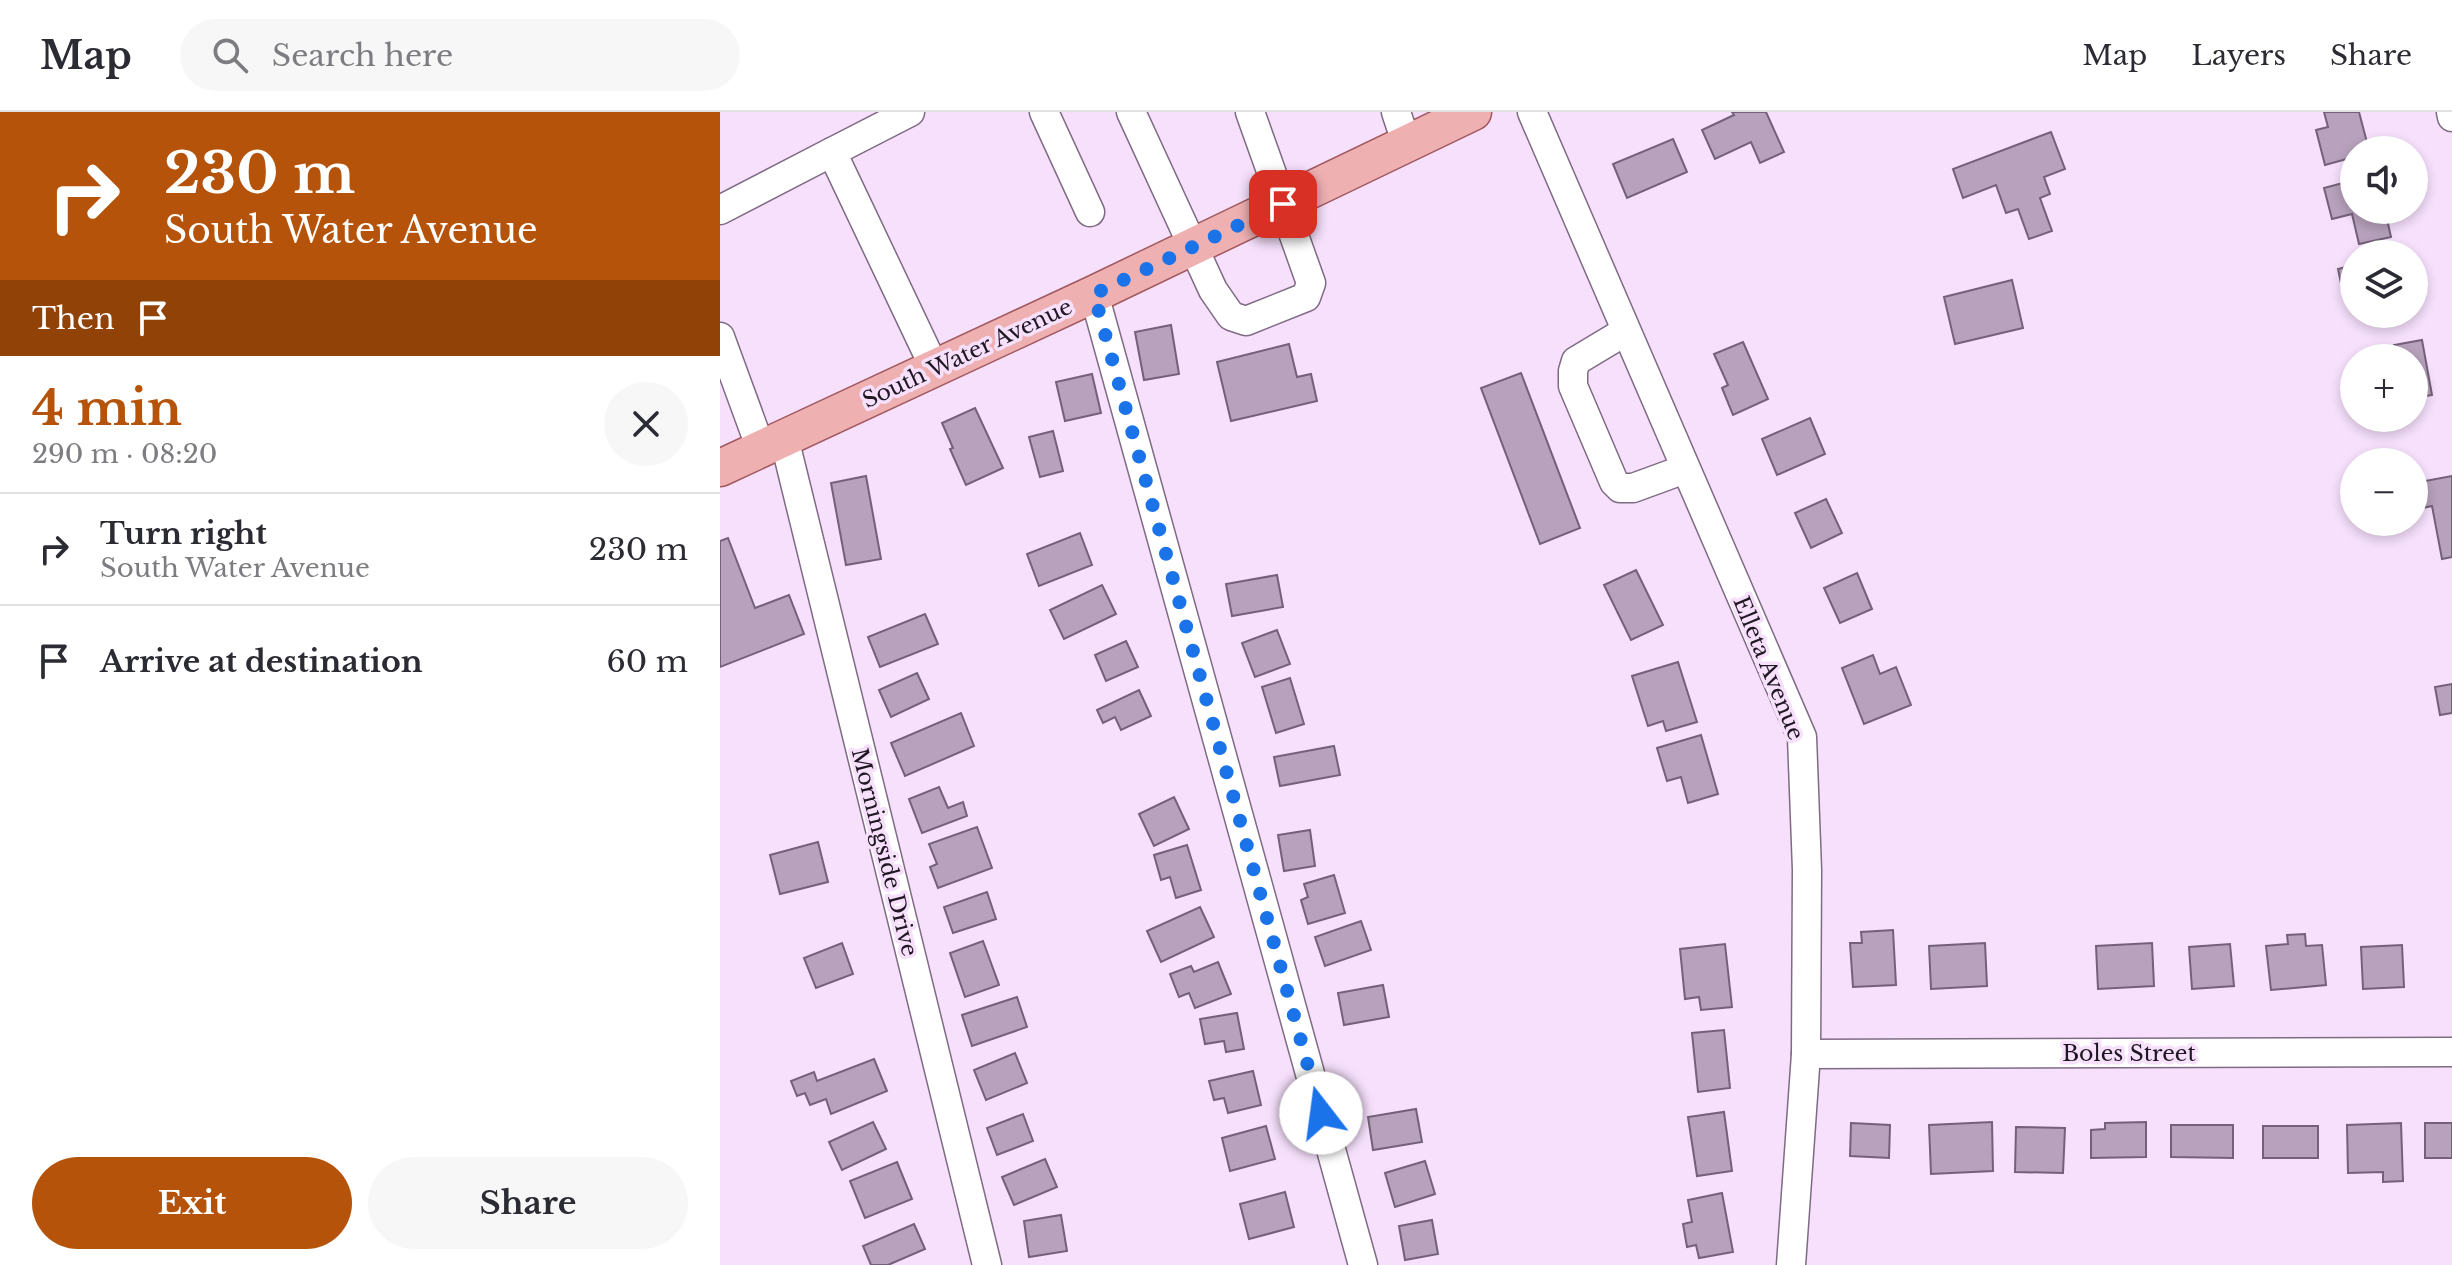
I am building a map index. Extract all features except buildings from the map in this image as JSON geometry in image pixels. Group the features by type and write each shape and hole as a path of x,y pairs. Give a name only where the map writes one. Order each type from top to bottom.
{"main road":[{"name":"South Water Avenue","path":"720,468 1283,204 1402,128 1473,112"}],"street":[{"path":"720,210 910,112"},
{"path":"1044,112 1090,212"},
{"path":"1131,112 1213,290 1231,316 1246,321 1306,297 1311,283 1250,112"},
{"name":"Elleta Avenue","path":"1532,112 1802,737 1807,870 1806,1054 1791,1265"},
{"path":"832,152 935,369"},
{"path":"1094,294 1363,1265"},
{"path":"1626,331 1576,361 1573,371 1573,386 1608,468 1614,482 1620,488 1627,489 1685,469"},
{"name":"Morningside Drive","path":"720,337 726,371 773,444 987,1265"},
{"name":"Boles Street","path":"1806,1054 2452,1052"}],"route":[{"path":"1283,204 1094,294 1321,1113"}]}
